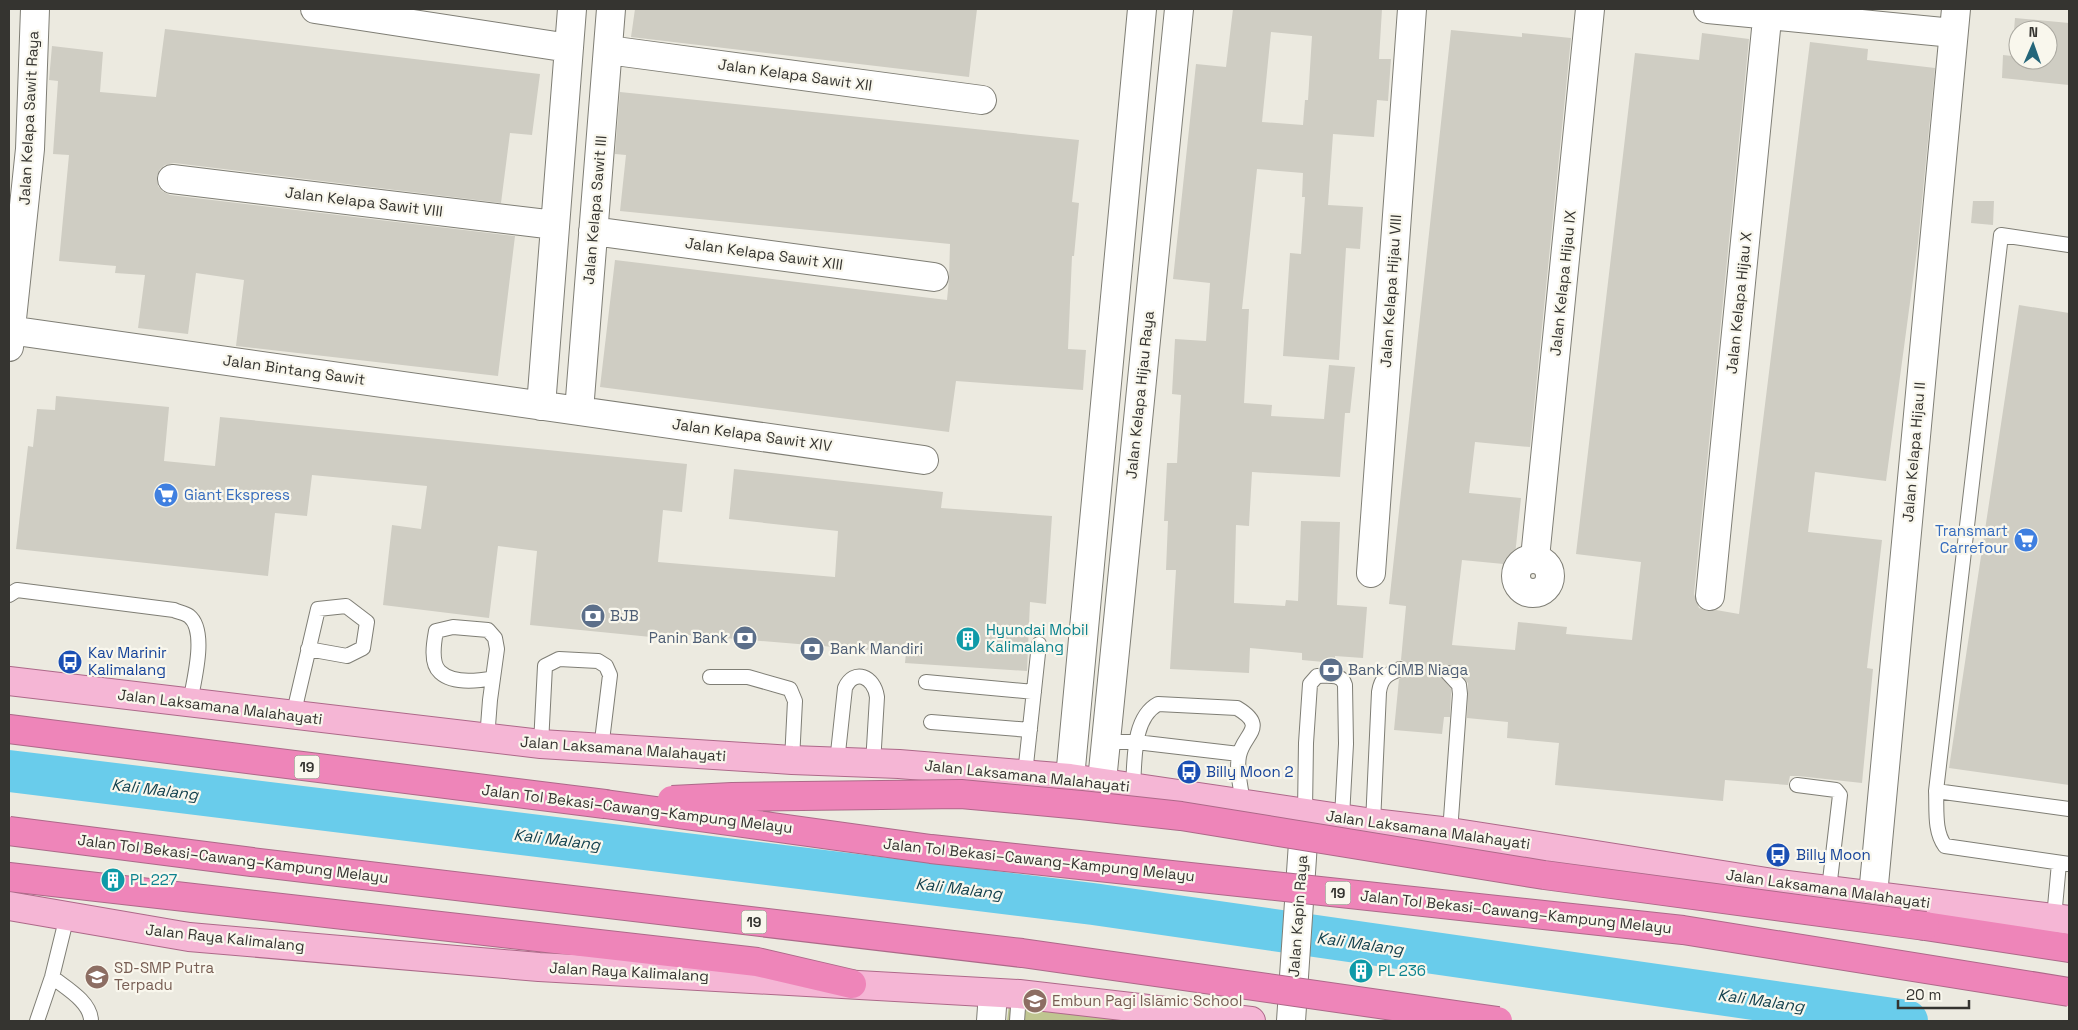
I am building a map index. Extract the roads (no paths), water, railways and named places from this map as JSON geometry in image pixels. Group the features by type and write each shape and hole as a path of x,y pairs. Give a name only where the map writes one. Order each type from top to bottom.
{"highway":[{"name":"Jalan Tol Bekasi–Cawang–Kampung Melayu","path":"9,730 605,804 931,849 1683,930 2069,992"},
{"path":"605,804 732,797 961,794 1063,804 1181,816 1544,875 1926,926 2069,948"},
{"name":"Jalan Tol Bekasi–Cawang–Kampung Melayu","path":"9,831 252,862 1022,953 1498,1021"},
{"path":"9,877 757,962 852,984"}],"main road":[{"name":"Jalan Laksamana Malahayati","path":"9,681 541,744 1026,774 1102,781 1373,823 1450,832 1779,884 2061,919"},
{"name":"Jalan Raya Kalimalang","path":"9,906 189,937 539,967 1006,993 1104,1012 1251,1021"}],"street":[{"name":"Jalan Kelapa Sawit Raya","path":"10,336 30,149 35,9"},
{"path":"315,9 569,48"},
{"path":"541,406 572,9"},
{"name":"Jalan Kelapa Sawit III","path":"579,411 611,9"},
{"path":"1070,778 1142,9"},
{"name":"Jalan Kelapa Hijau Raya","path":"1102,781 1179,9"},
{"name":"Jalan Kelapa Hijau VIII","path":"1371,572 1412,9"},
{"name":"Jalan Kelapa Hijau IX","path":"1535,558 1590,9"},
{"path":"1708,9 1955,21"},
{"name":"Jalan Kelapa Hijau X","path":"1710,596 1768,12"},
{"name":"Jalan Kelapa Hijau II","path":"1873,895 1955,21"},
{"name":"Jalan Kelapa Sawit XII","path":"608,50 982,100"},
{"name":"Jalan Kelapa Sawit VIII","path":"172,179 555,225"},
{"name":"Jalan Kelapa Sawit XIII","path":"593,232 934,277"},
{"name":"Jalan Bintang Sawit","path":"10,336 579,411"},
{"name":"Jalan Kelapa Sawit XIV","path":"579,411 924,460"},
{"path":"1088,586 1120,591"},
{"name":"Jalan Kapin Raya","path":"1291,1021 1305,812"},
{"path":"991,1021 1006,993"}],"lane":[{"path":"2061,919 2064,864 1945,846 1940,839 1938,830 1936,791 2001,235 2069,245"},
{"path":"9,595 17,590 174,610 189,616 196,628 199,652 190,702"},
{"path":"293,716 308,649 318,609 346,606 367,622 363,648 348,656 308,649"},
{"path":"487,739 497,649 495,638 488,630 453,627 436,631 434,647 436,665 440,672 456,679 478,681 493,678"},
{"path":"1026,774 1040,644"},
{"path":"541,744 545,666 560,659 598,661 606,666 610,675 601,749"},
{"path":"1373,823 1379,692 1381,681 1388,674 1400,669"},
{"path":"1448,673 1460,685 1450,832"},
{"path":"1305,812 1306,743 1310,684 1316,676 1340,677 1345,685 1346,744 1342,817"},
{"path":"710,677 748,677 790,689 795,701 792,760"},
{"path":"837,762 845,688 853,678 862,677 871,680 876,692 873,764"},
{"path":"926,682 1034,692"},
{"path":"1133,786 1136,742 1142,722 1150,708 1158,704 1237,708 1247,714 1252,721 1252,732 1239,754 1238,774 1243,803"},
{"path":"931,722 1030,730"},
{"path":"1106,742 1136,742 1239,754"},
{"path":"1797,785 1836,790 1840,795 1829,890"},
{"path":"1936,791 2069,809"},
{"path":"37,1021 52,977 66,916"},
{"path":"52,977 81,1000 91,1015 91,1021"},
{"path":"1006,993 1017,1021"}],"waterway":[{"name":"Kali Malang","path":"9,771 1093,904 1907,1021"}],"place":[{"name":"Giant Ekspress","path":"166,495"},
{"name":"Transmart Carrefour","path":"2026,540"},
{"name":"BJB","path":"593,616"},
{"name":"Panin Bank","path":"745,638"},
{"name":"Hyundai Mobil Kalimalang","path":"968,639"},
{"name":"Bank Mandiri","path":"812,649"},
{"name":"Kav Marinir Kalimalang","path":"70,662"},
{"name":"Bank CIMB Niaga","path":"1331,670"},
{"name":"Billy Moon 2","path":"1189,772"},
{"name":"Billy Moon","path":"1778,855"},
{"name":"PL 227","path":"113,880"},
{"name":"PL 236","path":"1361,971"},
{"name":"SD-SMP Putra Terpadu","path":"97,977"},
{"name":"Embun Pagi Islamic School","path":"1035,1001"}]}
